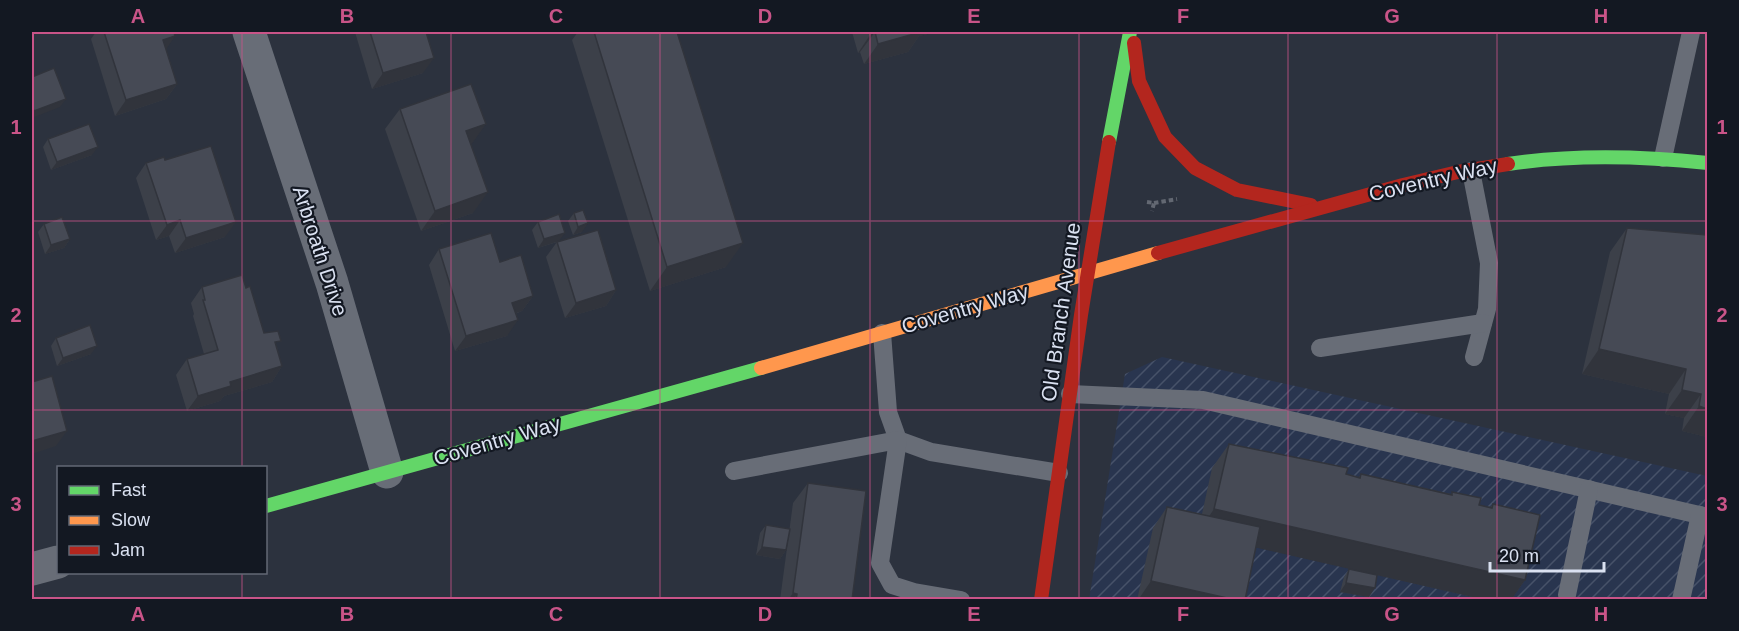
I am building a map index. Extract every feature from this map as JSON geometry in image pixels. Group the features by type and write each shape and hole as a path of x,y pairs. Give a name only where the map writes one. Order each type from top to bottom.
{"main road":[{"path":"1131,32 1139,81 1165,137 1195,168 1237,190 1319,207"},
{"name":"Old Branch Avenue","path":"1041,600 1107,143 1131,32"},
{"name":"Coventry Way","path":"267,506 1087,275 1174,247 1440,176 1511,163 1568,158 1663,158 1707,163"}],"street":[{"name":"Arbroath Drive","path":"249,32 332,283 387,472"},
{"path":"32,569 57,562"}],"lane":[{"path":"1663,158 1691,32"},
{"path":"1471,171 1489,264 1487,309 1474,357"},
{"path":"1320,348 1483,323"},
{"path":"882,333 888,412 898,440 880,563 892,585 914,592 961,600"},
{"path":"1070,394 1203,400 1704,516 1681,600"},
{"path":"734,471 898,440 931,452 1059,473"},
{"path":"1567,594 1589,489"}],"path":[{"path":"1147,202 1154,203 1152,211"}],"shaded area":[{"path":"1162,357 1707,476 1707,599 1089,600 1125,374"}],"building":[{"path":"104,32 174,32 175,36 163,40 177,84 126,100"},
{"path":"370,32 426,32 434,58 383,73"},
{"path":"594,32 677,32 743,243 667,267"},
{"path":"875,32 921,32 878,44"},
{"path":"54,68 66,99 34,111 32,77"},
{"path":"471,84 486,124 466,131 488,192 435,211 400,109"},
{"path":"89,124 98,147 57,162 48,139"},
{"path":"211,146 236,222 186,238 180,220 167,225 146,163 164,157 165,160"},
{"path":"583,210 588,223 578,227 574,213"},
{"path":"559,214 565,233 544,239 538,222"},
{"path":"62,217 70,239 51,245 44,224"},
{"path":"1627,228 1707,235 1707,409 1699,406 1701,394 1682,390 1686,369 1599,349"},
{"path":"598,230 616,290 576,303 557,242"},
{"path":"491,233 500,262 521,255 533,296 512,303 518,320 466,336 439,249"},
{"path":"242,275 246,288 250,286 264,333 278,331 281,341 275,342 282,366 230,382 231,386 198,396 187,359 218,350 203,300 205,300 202,287"},
{"path":"90,325 97,346 63,358 56,338"},
{"path":"52,376 67,431 32,441 32,382"},
{"path":"1229,444 1348,468 1346,474 1360,478 1361,474 1452,495 1452,492 1481,498 1479,505 1492,508 1493,504 1540,515 1525,580 1214,509"},
{"path":"808,483 866,491 852,600 796,600 797,594 793,593"},
{"path":"1167,507 1260,527 1245,600 1151,581"},
{"path":"766,525 790,529 786,550 762,547"},
{"path":"1349,569 1377,575 1375,588 1346,583"}],"traffic: fast":[{"path":"1109,142 1130,32"},
{"path":"1508,164 1608,157 1708,163"},
{"path":"267,506 761,368"}],"traffic: slow":[{"path":"761,368 1158,253"}],"traffic: jam":[{"path":"1134,43 1139,81 1165,137 1195,168 1237,190 1311,205"},
{"path":"1041,600 1081,315 1109,142"},
{"path":"1158,253 1403,185 1458,172 1508,164"}]}
